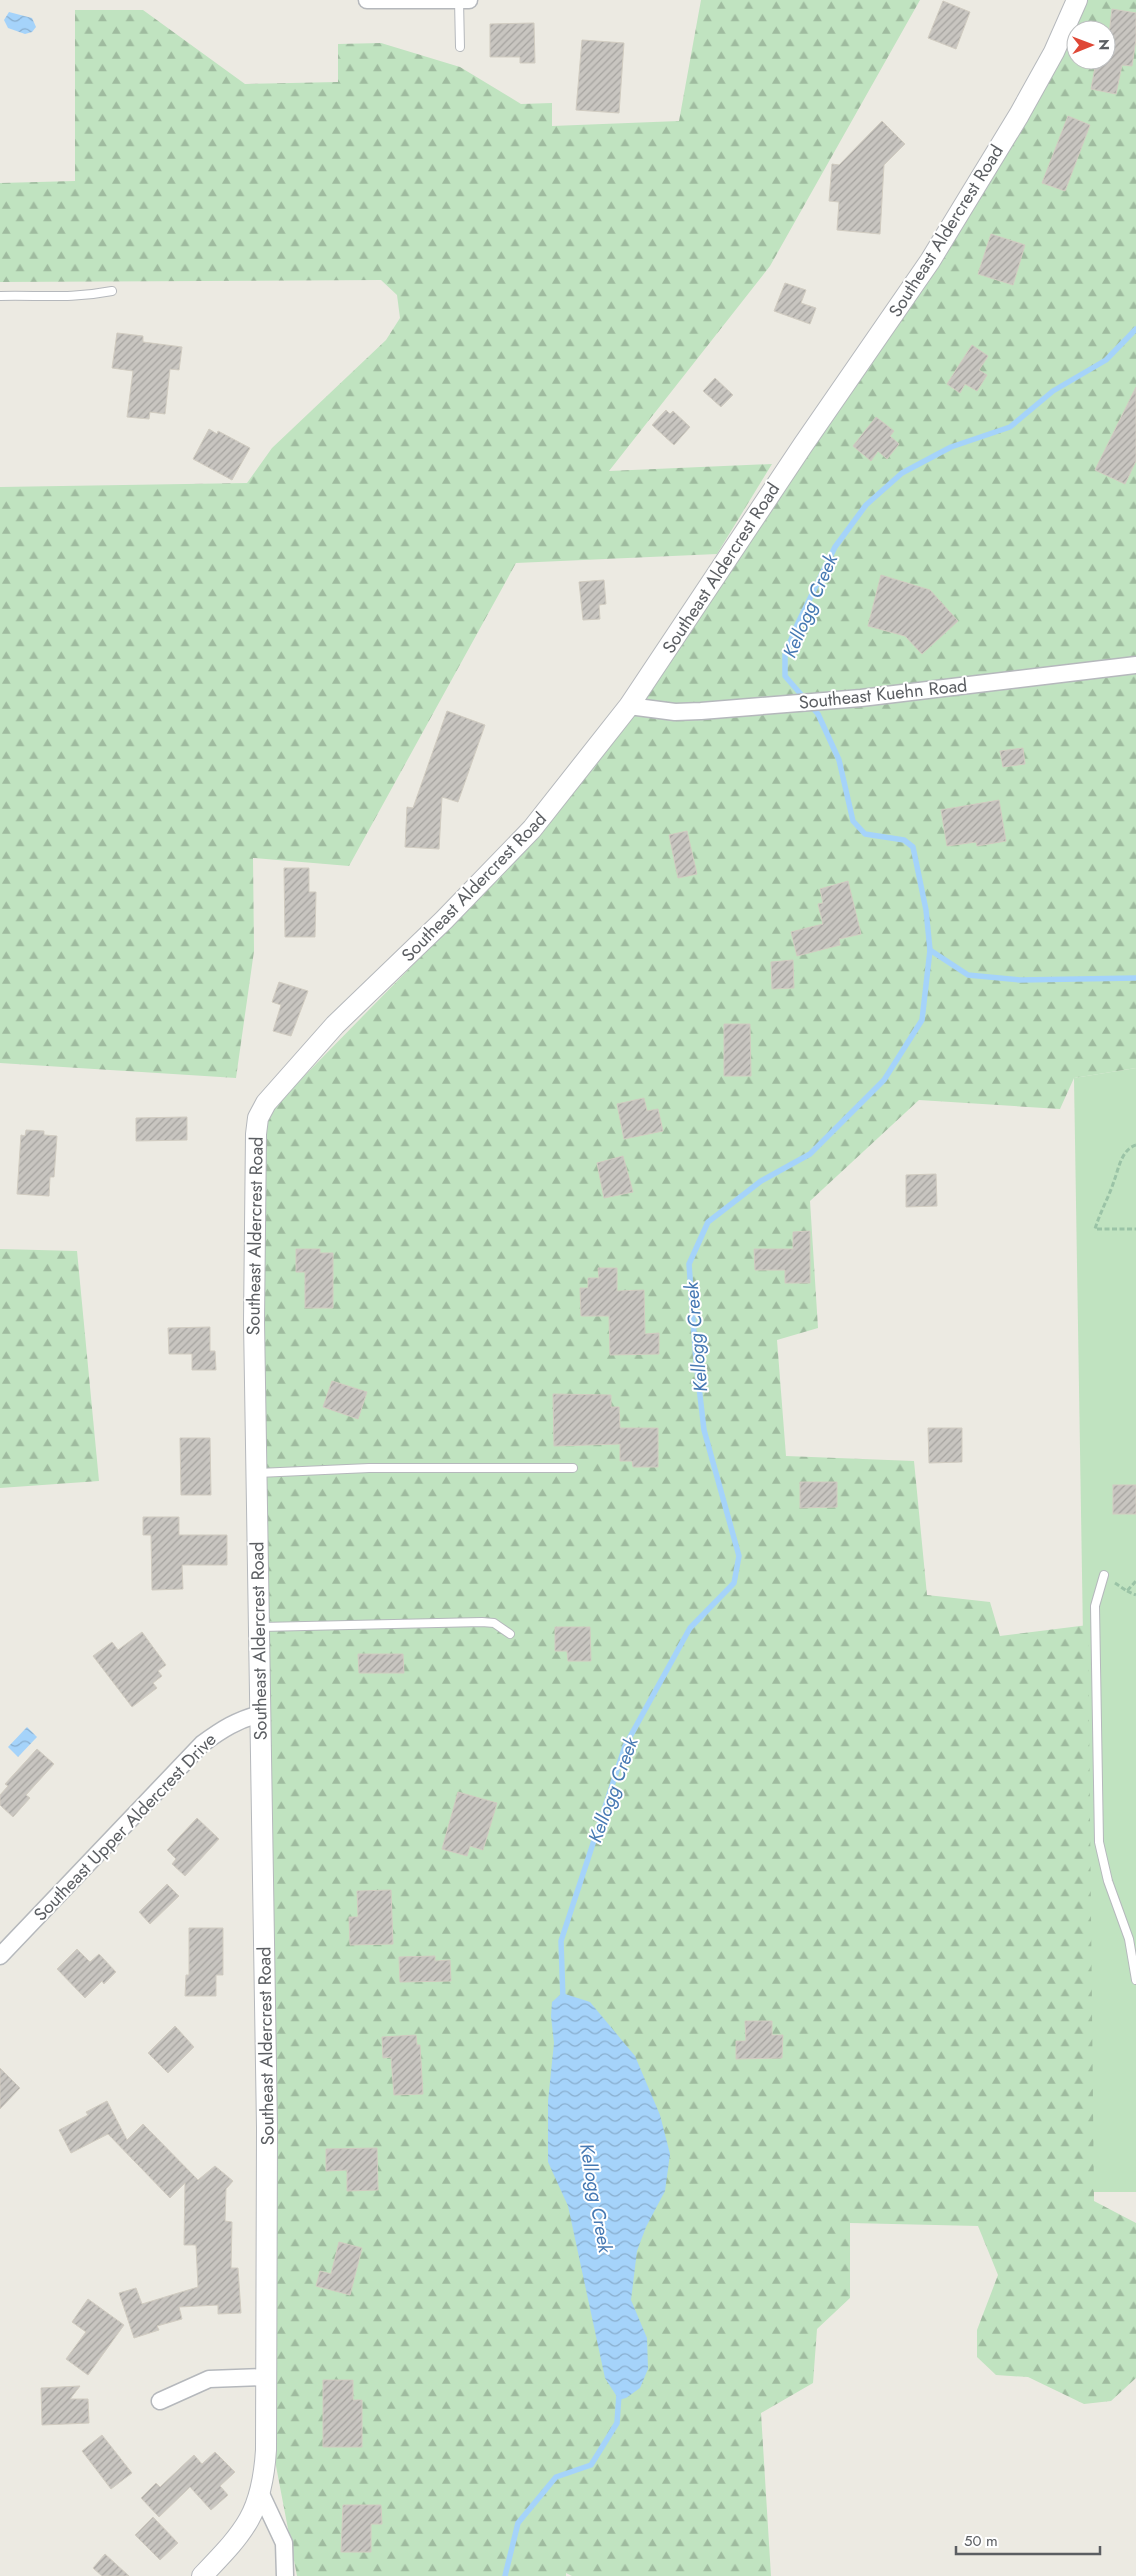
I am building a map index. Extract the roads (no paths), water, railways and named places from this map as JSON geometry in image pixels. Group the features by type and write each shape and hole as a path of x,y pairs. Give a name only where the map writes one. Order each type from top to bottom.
{"street":[{"path":"367,0 469,0"},
{"name":"Southeast Aldercrest Road","path":"202,2576 247,2524 261,2494 266,2450 267,2128 256,1473 254,1208 258,1118 266,1103 335,1025 444,920 532,829 629,706 802,445 930,261 1023,107 1054,52 1078,0"},
{"name":"Southeast Kuehn Road","path":"629,706 675,712 776,705 861,698 1136,665"},
{"name":"Southeast Upper Aldercrest Drive","path":"0,1956 202,1744 230,1725 261,1714"},
{"path":"160,2401 209,2379 265,2376"},
{"path":"261,2494 284,2543 285,2576"}],"lane":[{"path":"460,0 460,47"},
{"path":"0,296 59,298 86,296 112,291"},
{"path":"256,1473 369,1468 573,1468"},
{"path":"1104,1575 1094,1606 1099,1842 1108,1882 1129,1939 1136,1980"},
{"path":"259,1627 482,1622 494,1623 510,1634"}],"water":[{"path":"9,12 32,18 36,27 32,32 25,34 8,28 4,20"},
{"path":"27,1727 37,1737 18,1757 8,1747"},
{"path":"562,1993 590,2002 635,2056 660,2115 670,2154 665,2191 646,2227 637,2251 631,2300 647,2338 648,2369 640,2388 626,2398 619,2400 605,2378 568,2206 548,2162 548,2101 554,2043 551,2016 552,2002"}],"waterway":[{"name":"Kellogg Creek","path":"563,1999 561,1941 625,1746 690,1628 734,1583 739,1556 704,1430 696,1361 689,1264 708,1222 761,1181 810,1154 884,1080 922,1020 930,950 926,910 913,847 904,840 865,834 853,821 839,760 818,714 785,676 785,654 835,547 866,505 902,473 951,447 1010,427 1053,391 1106,360 1136,329"},
{"path":"930,950 968,975 1020,980 1136,978"},
{"name":"Kellogg Creek","path":"505,2576 518,2523 556,2477 591,2465 617,2423 619,2394"}]}
